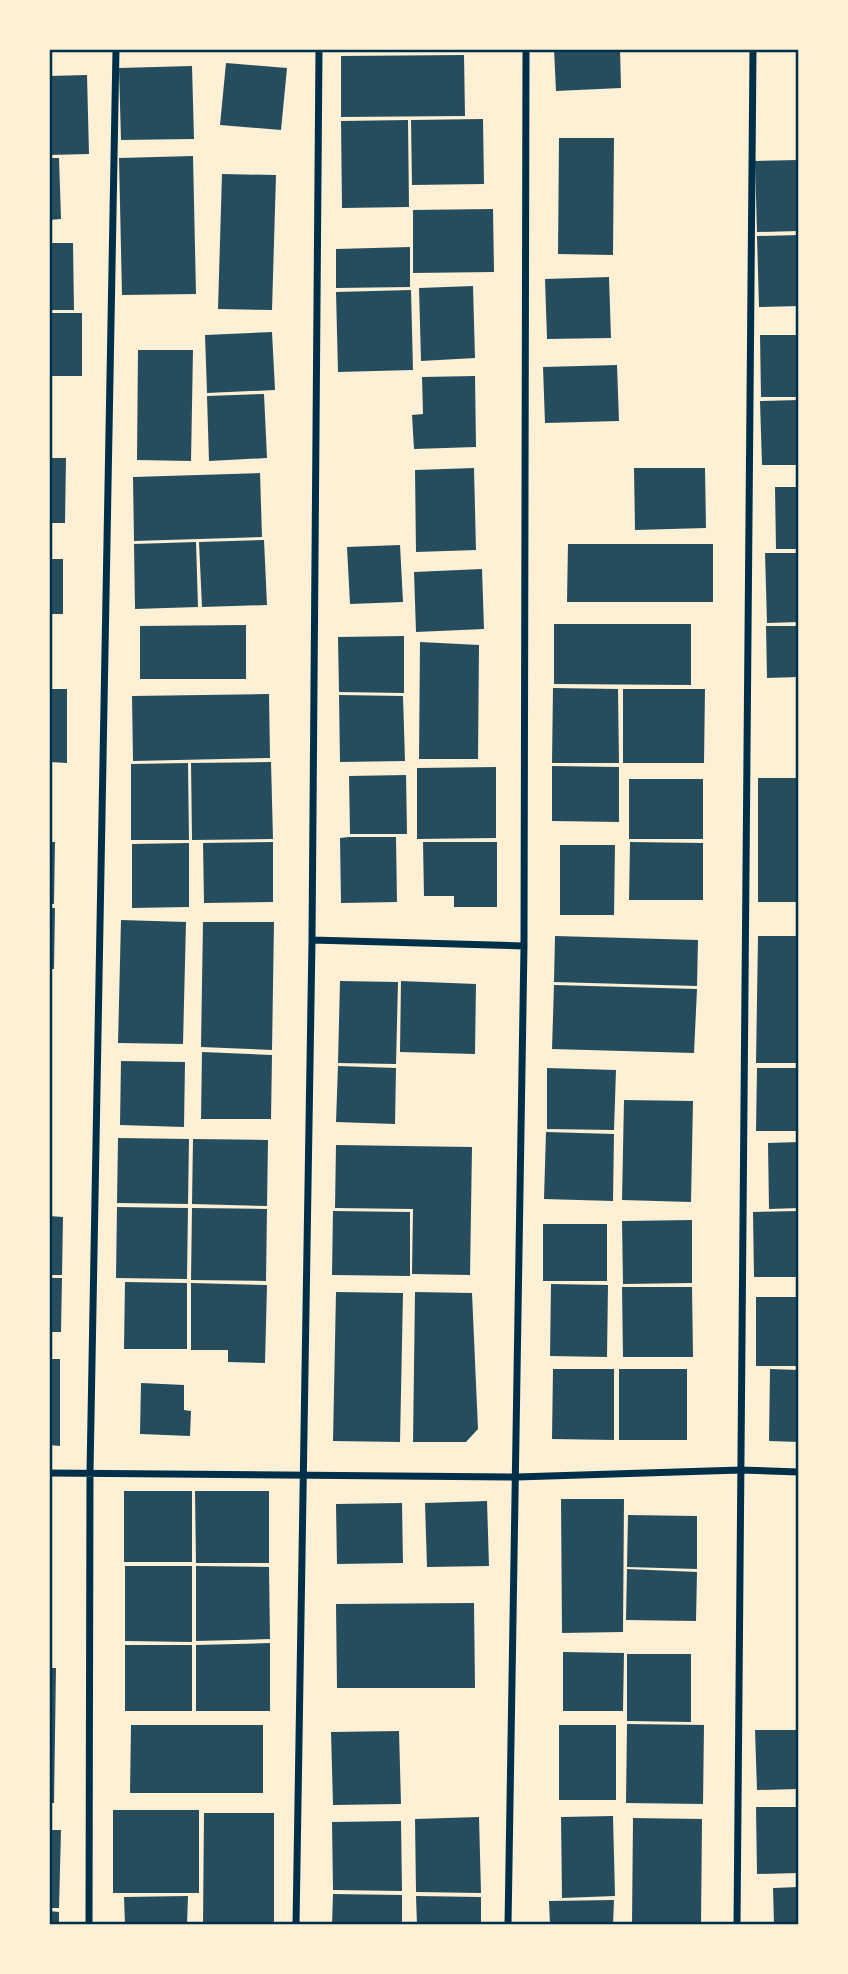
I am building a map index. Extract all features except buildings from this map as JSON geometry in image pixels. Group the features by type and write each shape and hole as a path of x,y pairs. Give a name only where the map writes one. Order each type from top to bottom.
{"street":[{"path":"89,1925 90,1472 116,49"},
{"path":"296,1925 312,940 319,49"},
{"path":"508,1925 524,946 526,49"},
{"path":"737,1925 752,49"},
{"path":"312,940 524,946"},
{"path":"49,1473 517,1476 741,1470 799,1472"}]}
